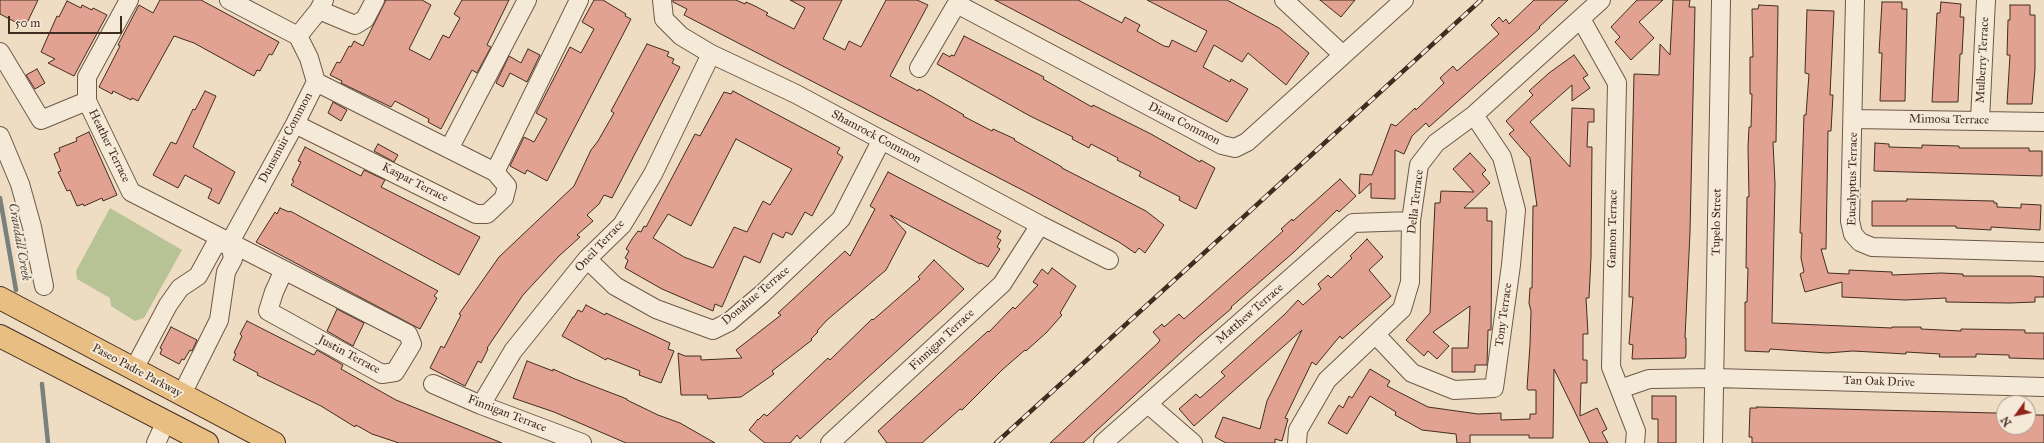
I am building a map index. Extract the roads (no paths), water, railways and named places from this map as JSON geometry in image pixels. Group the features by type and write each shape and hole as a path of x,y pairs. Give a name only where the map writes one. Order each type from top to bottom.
{"main road":[{"name":"Paseo Padre Parkway","path":"0,298 274,443"},
{"path":"0,336 208,443"}],"street":[{"name":"Heather Terrace","path":"129,0 87,78 87,100 131,192 230,242"},
{"path":"230,0 298,36 322,5 355,25 365,19 375,0"},
{"path":"449,150 527,0"},
{"path":"495,172 579,0"},
{"name":"Shamrock Common","path":"662,0 664,19 681,36 711,54 796,94 1040,225 1109,260"},
{"path":"1284,0 1343,55"},
{"name":"Diana Common","path":"958,2 1222,144 1235,148 1247,142 1404,0"},
{"name":"Della Terrace","path":"1297,443 1298,430 1327,380 1402,309 1410,282 1411,221 1419,165 1436,143 1474,115 1601,0"},
{"name":"Tupelo Street","path":"1713,443 1721,0"},
{"name":"Eucalyptus Terrace","path":"1855,0 1854,119 1850,221 1853,234 1860,242 1872,248 2044,252"},
{"name":"Mulberry Terrace","path":"1980,120 1986,0"},
{"path":"919,68 958,2"},
{"name":"Gannon Terrace","path":"1581,19 1616,83 1611,367 1636,431 1635,443"},
{"name":"Dunsmuir Common","path":"230,242 295,124 316,82 309,58 298,36"},
{"path":"0,52 41,120 87,100"},
{"name":"Oneil Terrace","path":"481,405 513,350 587,259 622,225 626,219 653,174 711,54"},
{"name":"Kaspar Terrace","path":"295,124 476,214 487,214 504,198 507,186 495,172 316,82"},
{"name":"Tony Terrace","path":"1376,335 1412,373 1454,390 1494,388 1511,266 1516,210 1502,157 1474,115"},
{"name":"Mimosa Terrace","path":"1854,119 2044,122"},
{"path":"0,136 20,184 32,227 44,286"},
{"name":"Donahue Terrace","path":"587,259 615,286 656,309 713,330 729,322 762,294 841,219 881,140"},
{"name":"Matthew Terrace","path":"1104,443 1353,223 1411,221"},
{"name":"Finnigan Terrace","path":"830,443 1002,284 1040,225"},
{"path":"134,369 168,304 180,288 198,276 215,245 230,242 233,258 226,272 219,320 182,394"},
{"name":"Justin Terrace","path":"230,242 408,334 412,344 395,372 382,374 268,311 274,292 284,270"},
{"path":"198,276 223,289"},
{"name":"Tan Oak Drive","path":"1620,389 1649,379 1715,378 2044,387"},
{"name":"Finnigan Terrace","path":"433,384 481,405 582,443"},
{"path":"1148,404 1193,443"},
{"path":"156,443 166,421"}],"waterway":[{"name":"Crandall Creek","path":"0,198 16,290"},
{"name":"Crandall Creek","path":"42,384 48,443"}],"railway":[{"path":"996,443 1481,0"}]}
